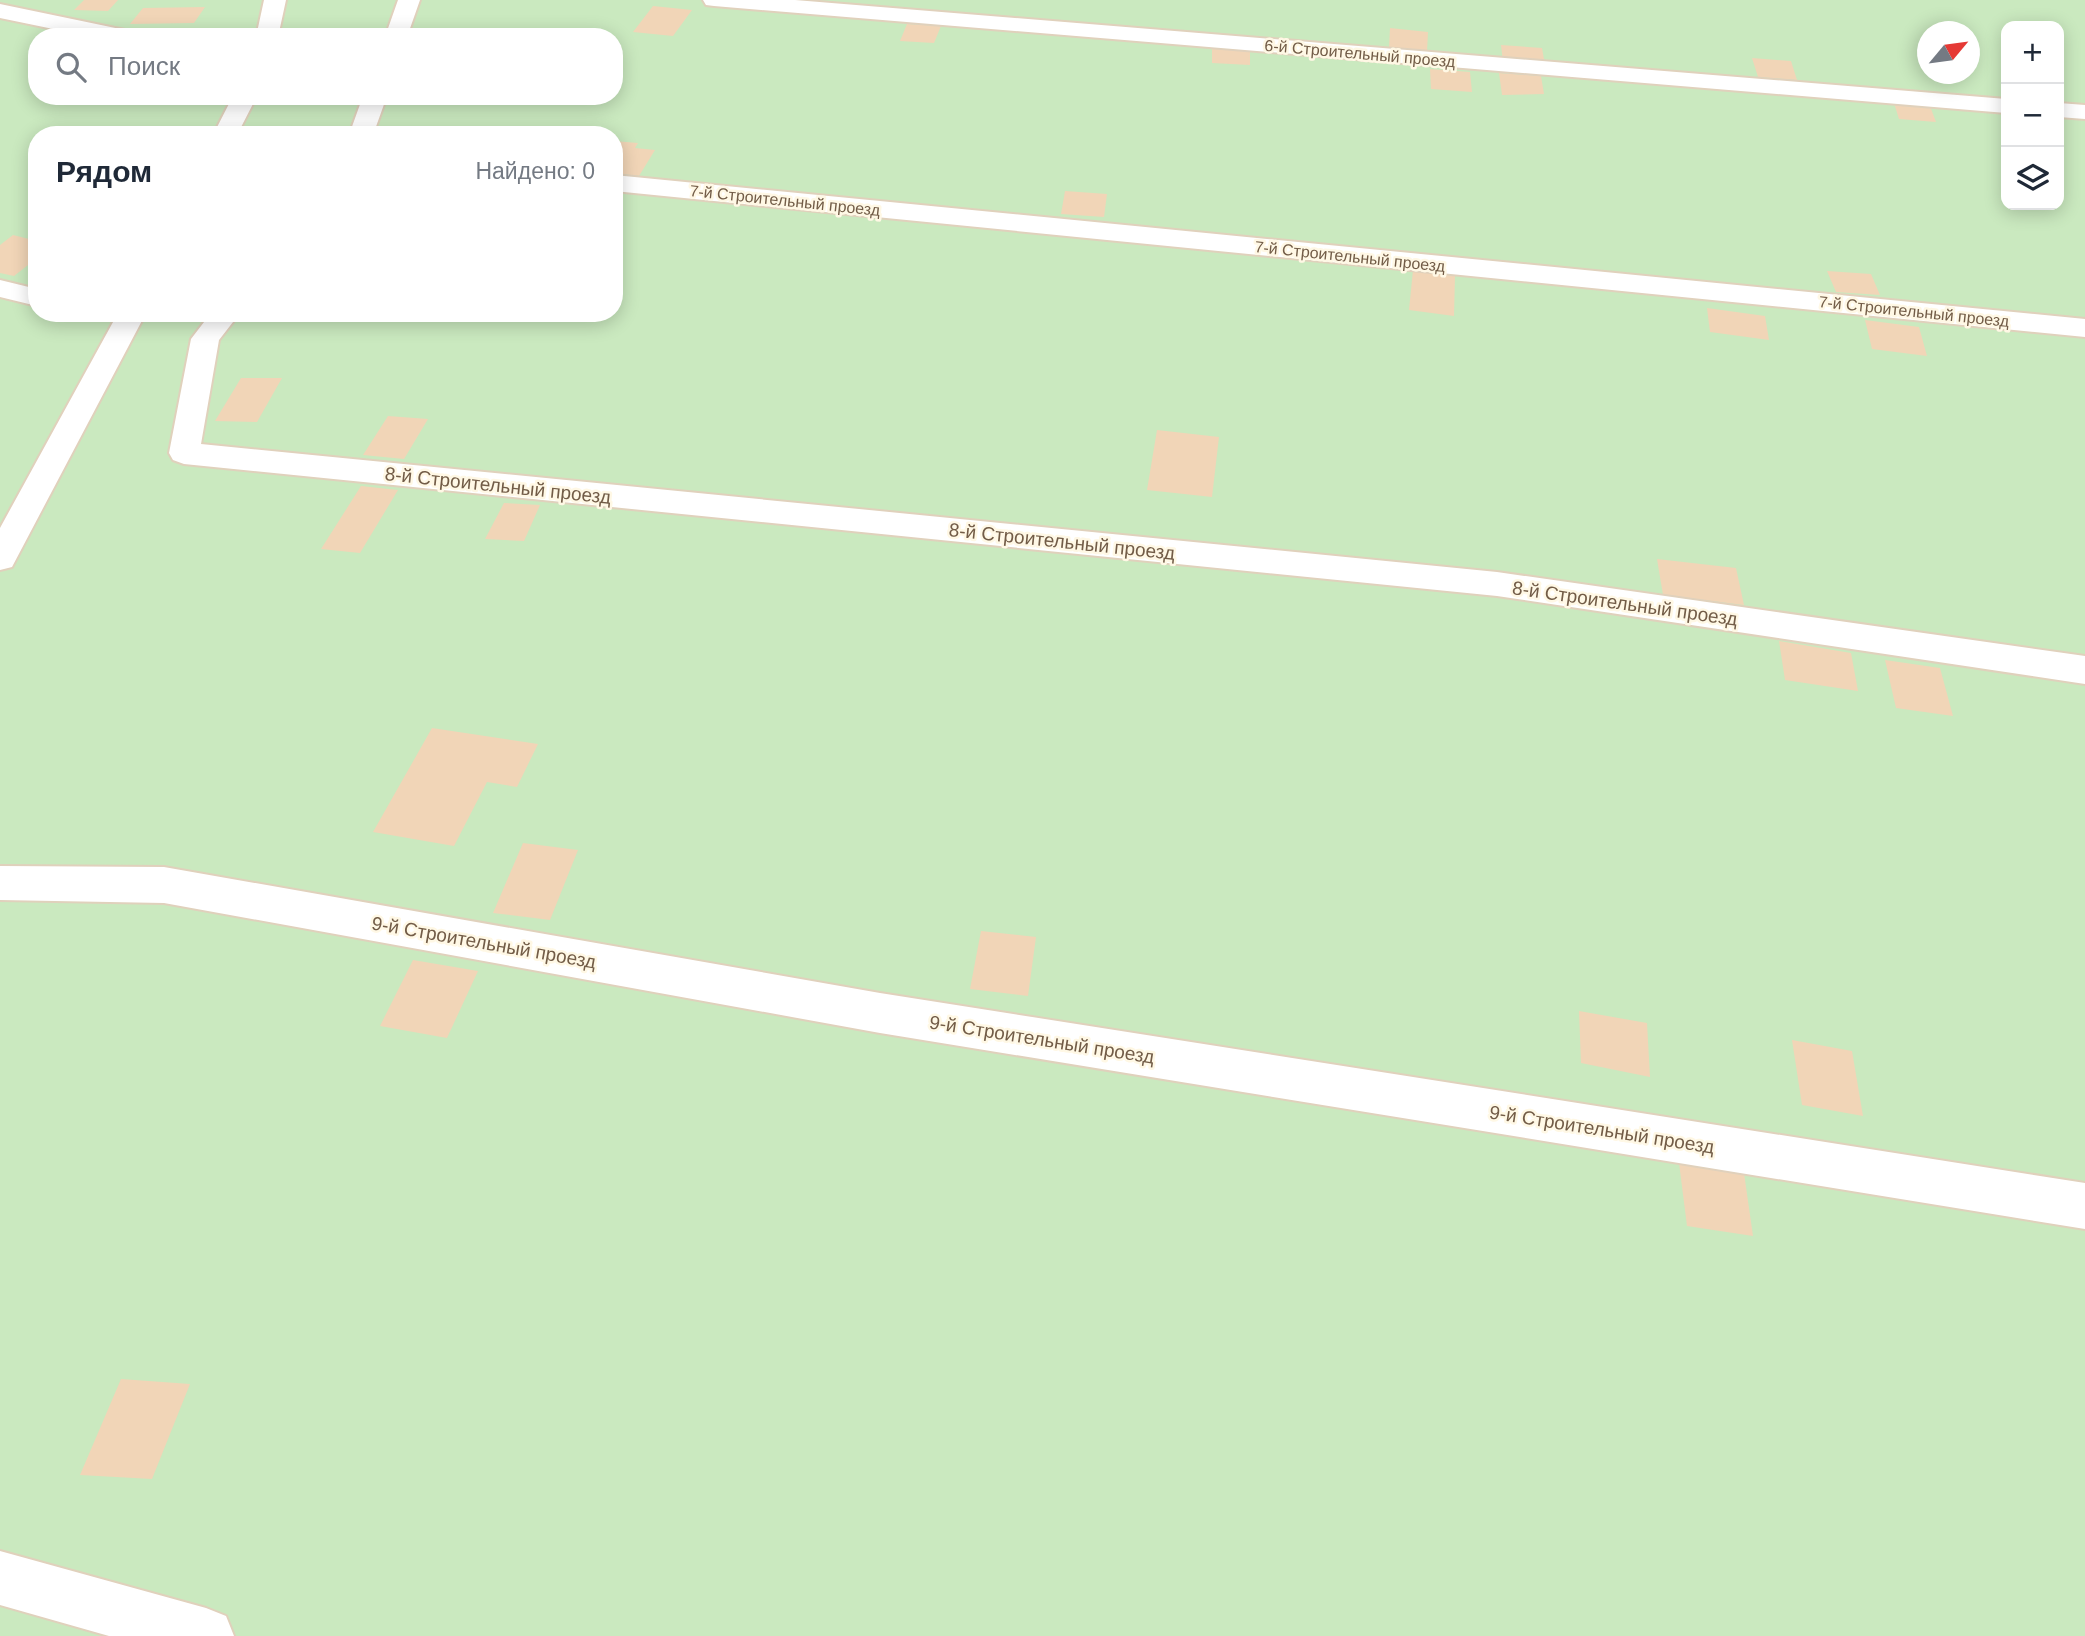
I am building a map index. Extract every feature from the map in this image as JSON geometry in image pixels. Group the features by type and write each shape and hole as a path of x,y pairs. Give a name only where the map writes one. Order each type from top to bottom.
{"street":[{"path":"269,28 275,0"},
{"path":"399,28 409,0"},
{"name":"6-й Строительный проезд","path":"714,0 2001,106"},
{"path":"0,11 82,28"},
{"path":"230,126 240,105"},
{"path":"364,126 372,105"},
{"path":"2064,110 2085,112"},
{"name":"7-й Строительный проезд","path":"623,184 2085,328"},
{"path":"0,288 28,296"},
{"path":"0,558 118,322"},
{"name":"8-й Строительный проезд","path":"219,322 205,339 184,453 1497,584 2085,670"},
{"name":"9-й Строительный проезд","path":"0,883 164,885 880,1013 2085,1206"},
{"path":"0,1578 206,1636"}],"green space":[{"path":"0,0 2085,0 2085,1636 0,1636"}],"building":[{"path":"84,0 118,0 108,11 74,10"},
{"path":"653,6 692,10 673,36 633,32"},
{"path":"205,7 194,23 130,24 143,8"},
{"path":"907,24 941,26 934,43 900,41"},
{"path":"1390,28 1428,32 1427,52 1389,48"},
{"path":"1501,45 1542,48 1545,65 1503,62"},
{"path":"1212,46 1250,48 1250,65 1212,63"},
{"path":"1752,58 1791,61 1797,80 1758,77"},
{"path":"1430,69 1470,72 1472,92 1431,89"},
{"path":"1499,73 1541,76 1544,94 1502,95"},
{"path":"1894,103 1930,106 1936,122 1899,119"},
{"path":"623,142 638,143 635,148 655,150 639,176 623,174"},
{"path":"1065,191 1107,194 1104,217 1061,214"},
{"path":"13,235 28,239 28,265 14,276 0,273 0,245"},
{"path":"1413,270 1455,276 1454,316 1409,310"},
{"path":"1827,271 1871,274 1880,295 1836,292"},
{"path":"1707,308 1765,316 1769,340 1710,332"},
{"path":"1865,320 1919,327 1927,356 1872,349"},
{"path":"241,378 282,378 257,422 215,421"},
{"path":"388,416 428,419 404,459 363,455"},
{"path":"1157,430 1219,437 1212,497 1147,490"},
{"path":"361,486 398,490 360,553 321,549"},
{"path":"504,503 540,505 524,541 485,539"},
{"path":"1657,559 1736,568 1744,605 1663,595"},
{"path":"1779,641 1851,653 1858,691 1785,680"},
{"path":"1885,660 1940,668 1953,716 1896,708"},
{"path":"432,728 538,744 517,787 487,782 454,846 373,832"},
{"path":"523,843 578,850 550,920 493,913"},
{"path":"981,931 1036,937 1028,996 970,989"},
{"path":"413,960 478,971 447,1038 380,1026"},
{"path":"1579,1011 1647,1023 1650,1077 1581,1063"},
{"path":"1792,1040 1852,1051 1863,1116 1802,1105"},
{"path":"1679,1163 1744,1173 1753,1236 1687,1226"},
{"path":"121,1379 190,1384 152,1479 80,1475"}]}
